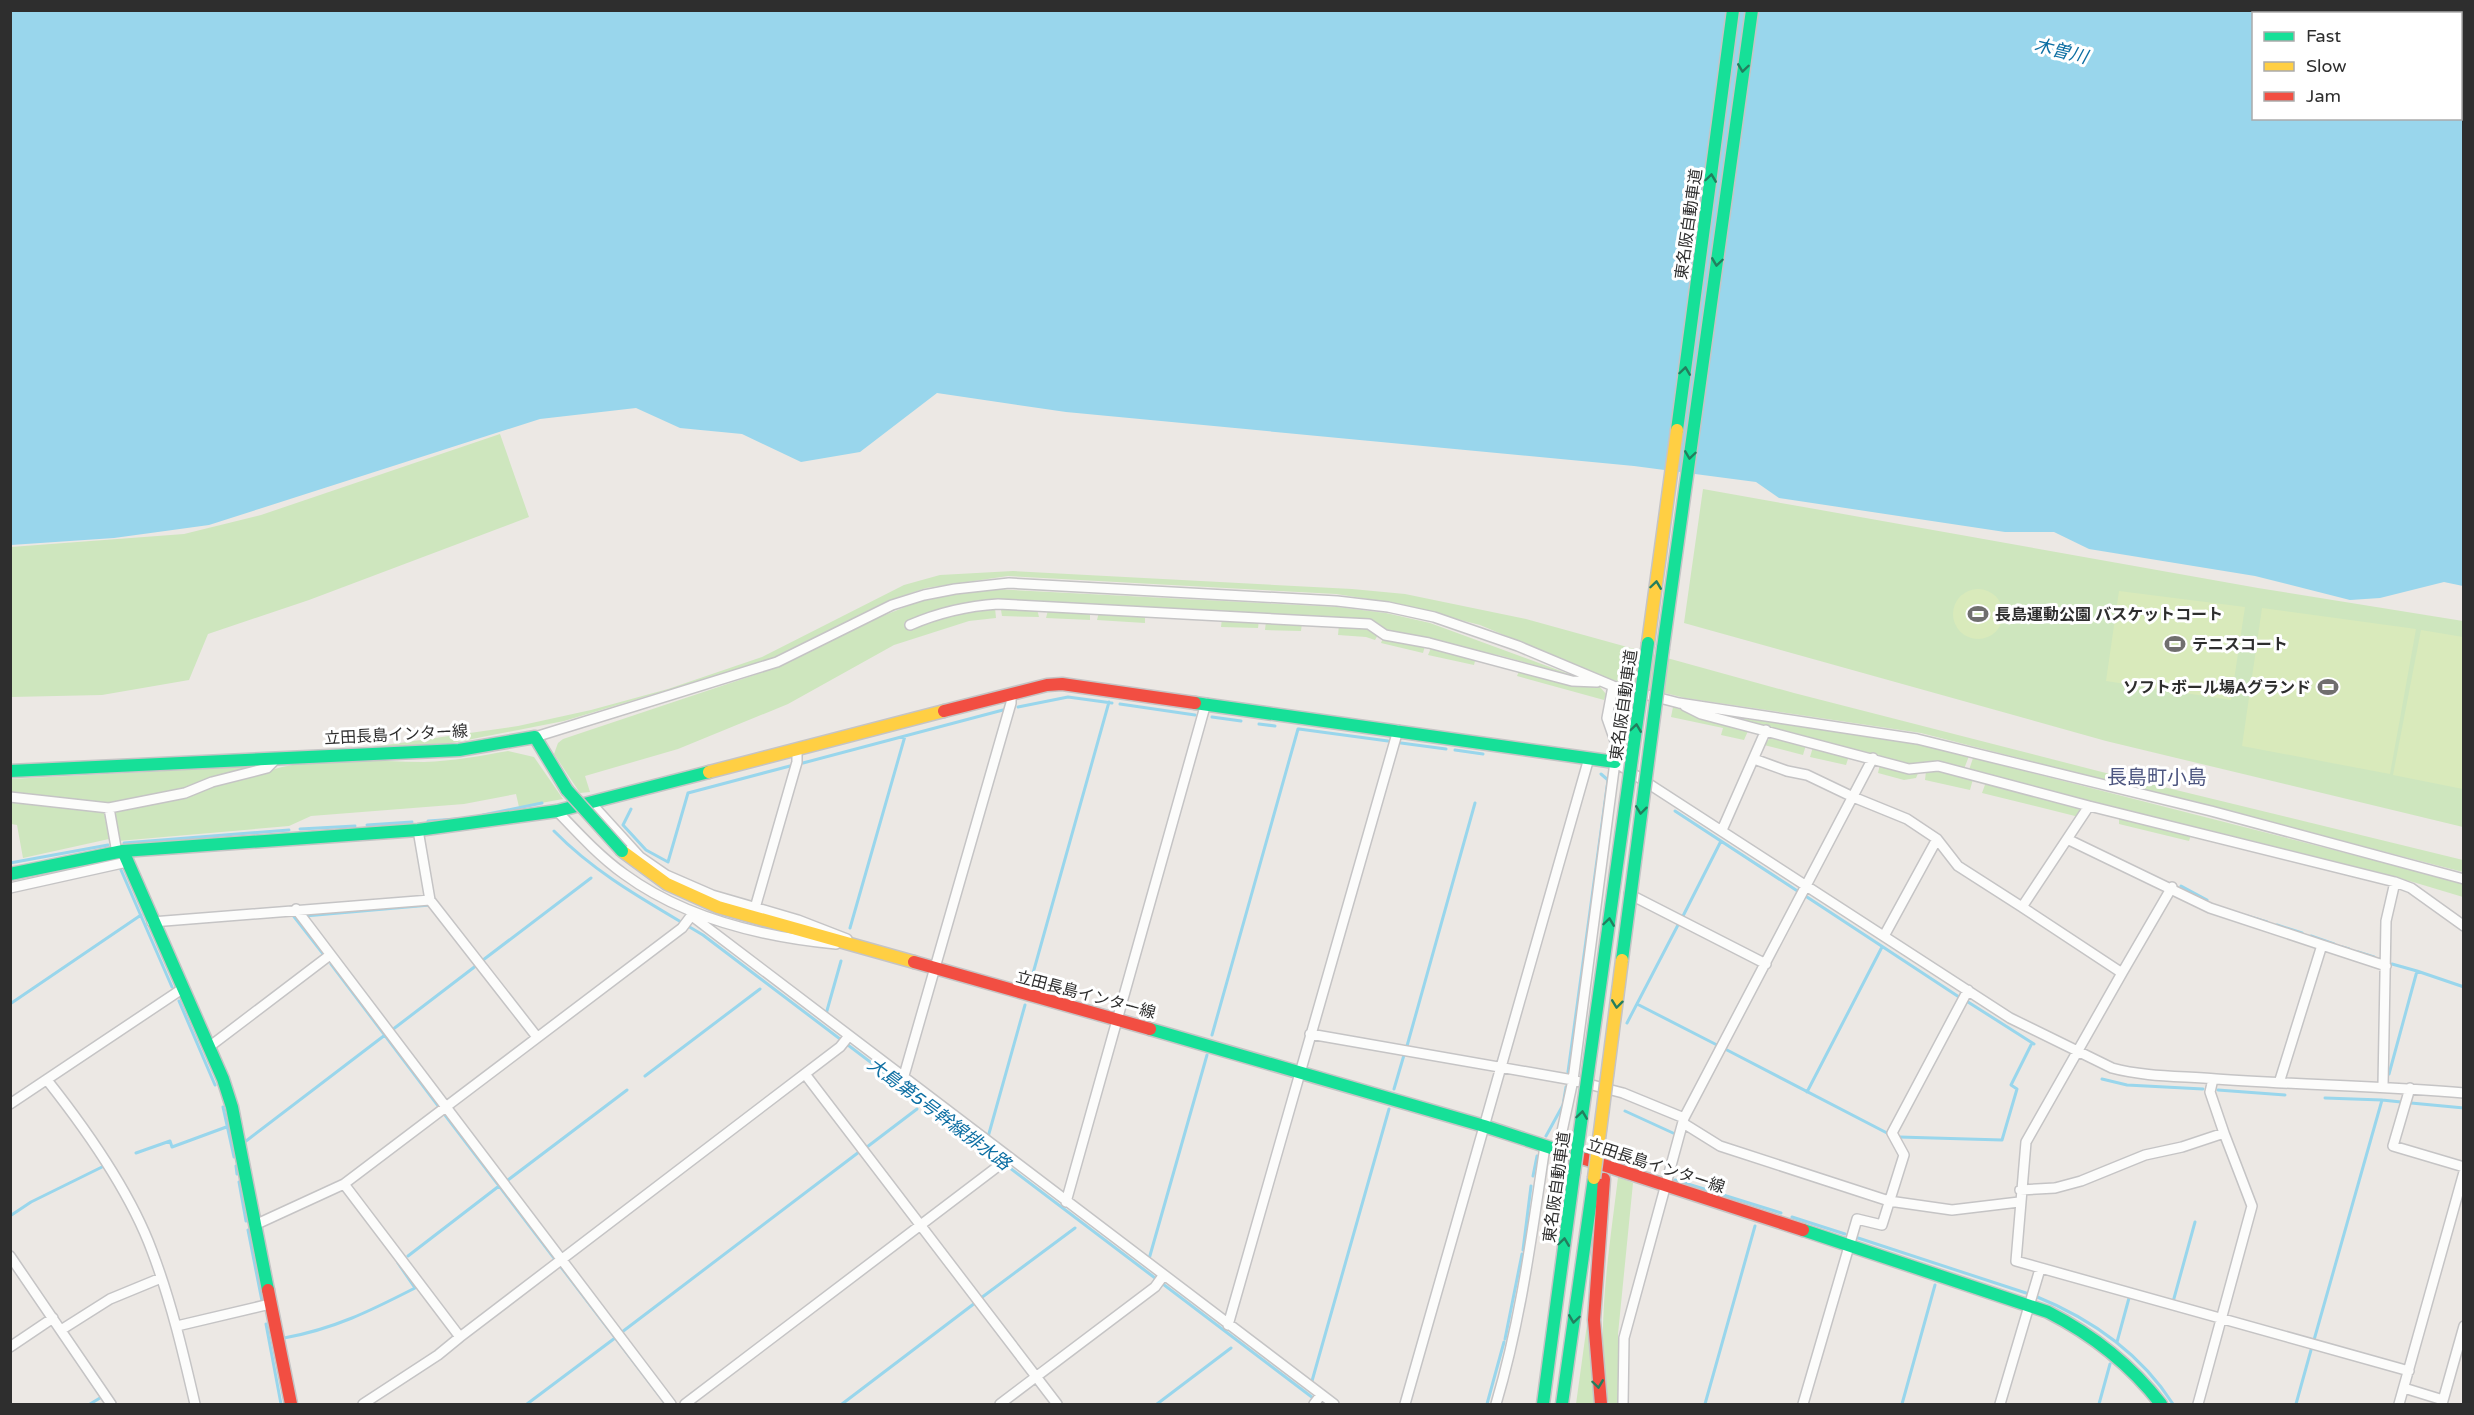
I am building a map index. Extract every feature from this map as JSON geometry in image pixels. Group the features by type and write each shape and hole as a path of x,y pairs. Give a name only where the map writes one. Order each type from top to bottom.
{"main road":[{"name":"東名阪自動車道","path":"1543,1404 1733,10"},
{"name":"東名阪自動車道","path":"1599,1179 1613,1034 1642,798 1752,10"},
{"path":"10,874 122,855 418,830 557,811 1062,684 1615,762"},
{"name":"立田長島インター線","path":"10,771 459,750 535,737 567,790 587,816 622,851 650,874 674,889 718,907 1484,1125 2028,1304 2066,1320 2106,1345 2133,1370 2161,1404"},
{"path":"122,855 209,1047 232,1107 291,1404"},
{"path":"1562,1404 1599,1179"},
{"path":"1599,1179 1594,1328 1596,1376 1601,1404"},
{"path":"1538,1404 1559,1280"}],"street":[{"path":"535,737 777,662 867,616 924,595 1009,583 1337,601 1388,607 1475,631 1613,686 1679,703 1917,739 2211,811 2463,879"},
{"path":"910,625 956,608 998,604 1370,624 1385,635 1429,643 1572,681 1602,682"},
{"path":"1558,1150 1574,1080 1615,762 1615,741 1607,718 1613,686"},
{"path":"903,1079 1011,704 1011,695"},
{"path":"1066,1202 1206,703"},
{"path":"1679,703 1701,714 1909,768 1938,766 2395,882 2411,888 2463,926"},
{"path":"1228,1325 1398,730"},
{"path":"1722,830 1766,730"},
{"path":"755,908 797,762 797,751"},
{"path":"10,797 109,808 185,794 212,782 267,768 279,757"},
{"path":"1405,1404 1589,758"},
{"path":"1623,1404 1624,1338 1684,1121 1873,758"},
{"path":"1754,759 1787,771 1807,775 1907,819 1936,839 1958,866 2122,973"},
{"path":"1615,762 2010,1018 2126,1072 2279,1083 2383,1086 2463,1093"},
{"path":"590,802 640,857 666,875 712,895 845,937 860,947"},
{"path":"2022,907 2089,806"},
{"path":"10,888 122,855 109,808"},
{"path":"557,811 600,854 625,875 692,915 847,1038 1228,1325 1318,1399 1334,1404"},
{"path":"418,830 430,900 537,1037"},
{"path":"1884,936 1936,839"},
{"path":"2067,839 2172,887 2210,908 2386,966"},
{"path":"1600,879 1766,964"},
{"path":"2383,1086 2386,921 2395,882"},
{"path":"2172,887 2079,1052 2046,1103 2026,1142 2020,1190 2016,1261 2409,1371"},
{"path":"152,922 430,900"},
{"path":"296,909 671,1404"},
{"path":"692,915 773,935 860,947"},
{"path":"256,1224 344,1184 681,928 692,915"},
{"path":"2279,1083 2322,945"},
{"path":"209,1047 330,955"},
{"path":"10,1104 182,989"},
{"path":"1803,1404 1857,1219 1882,1225 1904,1155 1892,1133 1968,990"},
{"path":"1310,1034 1501,1066 1574,1080 1623,1093 1684,1121 1720,1146 1889,1200 1952,1210 2019,1202"},
{"path":"363,1404 438,1355 840,1047 847,1038"},
{"path":"805,1074 1057,1404"},
{"path":"2198,1404 2252,1206 2210,1092 2213,1078"},
{"path":"48,1080 81,1123 143,1230 177,1326 195,1404"},
{"path":"2410,1088 2393,1146 2463,1167"},
{"path":"2020,1190 2055,1188 2081,1181 2145,1155 2182,1147 2224,1133"},
{"path":"1496,1404 1510,1361 1545,1146"},
{"path":"685,1404 921,1226 997,1167 1005,1157"},
{"path":"2399,1404 2463,1172"},
{"path":"344,1184 460,1337"},
{"path":"10,1256 111,1404"},
{"path":"2000,1404 2040,1269"},
{"path":"1000,1404 1155,1287 1163,1277"},
{"path":"61,1330 110,1299 161,1278"},
{"path":"177,1326 270,1304"},
{"path":"10,1347 53,1318"},
{"path":"2404,1388 2443,1402 2463,1326"}],"green space":[{"path":"500,434 529,517 309,600 208,634 189,680 102,695 11,697 11,547 184,534 261,515"},
{"path":"1703,489 2258,588 2463,621 2463,827 2106,741 1684,623"},
{"path":"1013,571 1352,589 1405,594 1526,619 1794,693 2102,772 2463,860 2463,872 1921,733 1685,698 1609,679 1480,625 1394,603 1336,594 1008,576 926,588 896,598 775,658 564,721 452,743 365,748 518,726 591,710 668,689 762,657 904,585 940,575"},
{"path":"992,589 1337,607 1386,613 1430,623 1577,677 1502,656 1388,632 1370,620 996,600 949,607 904,623 907,628 940,615 995,608 996,618 969,621 894,645 788,704 678,749 585,776 590,792 580,793 554,754 558,743 563,739 778,667 865,623 925,599"},
{"name":"長島運動公園 バスケットコート","path":"1978,589 1996,596 2003,614 1996,632 1978,639 1960,632 1953,614 1960,596"},
{"name":"テニスコート","path":"2119,591 2245,607 2231,700 2106,681"},
{"path":"1004,607 1037,609 1039,617 1002,616 1001,610"},
{"name":"ソフトボール場Aグランド","path":"2262,608 2416,629 2390,774 2242,746"},
{"path":"1048,610 1090,613 1090,620 1046,618"},
{"path":"1099,612 1145,615 1145,623 1097,620"},
{"path":"1222,618 1259,621 1258,628 1221,627"},
{"path":"1266,621 1302,623 1301,631 1265,630"},
{"path":"1339,625 1369,627 1379,633 1375,640 1338,635"},
{"path":"2421,630 2463,637 2463,789 2393,775"},
{"path":"1383,638 1425,646 1423,653 1381,643"},
{"path":"1431,648 1476,657 1474,665 1428,655"},
{"path":"1520,669 1585,687 1600,687 1606,694 1604,700 1517,676"},
{"path":"1673,707 1748,731 1744,740 1721,735 1723,728 1671,717"},
{"path":"1713,713 1877,736 1969,756 1964,769 1911,765"},
{"path":"1772,736 1806,745 1803,755 1764,745"},
{"path":"1813,747 1849,756 1846,765 1810,757"},
{"path":"508,751 534,757 563,799 519,807 516,794 464,804 311,816 289,826 118,841 114,815 117,809 282,767 343,760 424,762"},
{"path":"1973,758 2463,883 2463,897 2413,882 2198,830 1969,770"},
{"path":"1880,764 1919,771 1916,778 1904,780 1878,773"},
{"path":"259,766 186,791 107,805 11,795 11,779"},
{"path":"1942,770 1973,779 1970,790 1925,780 1926,771"},
{"path":"1986,782 2080,806 2083,811 2079,817 1982,793"},
{"path":"11,801 98,809 104,812 109,839 23,858 17,825 11,824"},
{"path":"2119,817 2191,835 2189,841 2119,824"},
{"path":"1618,1177 1633,1183 1618,1334 1618,1404 1609,1404 1605,1378 1603,1321"},
{"path":"1592,1288 1596,1404 1576,1404"}],"water":[{"name":"木曽川","path":"11,11 2463,11 2463,586 2444,582 2380,598 2350,600 2255,576 2089,549 2054,532 2005,532 1779,498 1756,482 1634,466 1066,412 937,393 860,452 801,462 742,434 680,428 636,408 540,419 209,525 114,538 11,545"}],"waterway":[{"path":"1018,707 1068,697 1112,703"},
{"path":"1030,984 1109,702"},
{"path":"1120,704 1195,715"},
{"path":"803,763 1003,710"},
{"path":"1212,717 1241,721"},
{"path":"1259,724 1275,726"},
{"path":"1212,1035 1298,729"},
{"path":"1299,729 1388,741"},
{"path":"850,928 905,736"},
{"path":"1401,743 1446,749"},
{"path":"1455,750 1483,754"},
{"path":"631,809 623,825 646,850 668,862 688,793 790,766"},
{"path":"1568,1072 1608,780 1601,774"},
{"path":"483,815 542,803"},
{"path":"1407,1046 1475,803"},
{"path":"1675,811 1799,892"},
{"path":"428,821 456,819"},
{"path":"367,825 412,822"},
{"path":"300,829 355,826"},
{"path":"124,843 289,830"},
{"name":"大島第5号幹線排水路","path":"554,831 588,862 644,900 703,935 1321,1404"},
{"path":"1682,918 1721,841"},
{"path":"10,863 108,845"},
{"path":"121,870 172,987"},
{"path":"483,960 591,878"},
{"path":"2181,886 2207,900"},
{"path":"1807,897 1959,997"},
{"path":"305,916 430,905"},
{"path":"292,914 324,955"},
{"path":"10,1004 141,915"},
{"path":"2247,916 2267,922"},
{"path":"1627,1023 1679,923"},
{"path":"2277,925 2302,933"},
{"path":"2311,936 2334,944"},
{"path":"1807,1092 1882,947"},
{"path":"2342,947 2349,949"},
{"path":"2358,952 2374,957"},
{"path":"826,1014 841,961"},
{"path":"331,964 439,1107"},
{"path":"2389,1074 2417,971 2392,964"},
{"path":"392,1030 477,965"},
{"path":"2417,971 2464,987"},
{"path":"645,1076 760,989"},
{"path":"179,1001 215,1085"},
{"path":"1968,1002 2034,1044"},
{"path":"1637,1004 1717,1045 1716,1048"},
{"path":"988,1137 1025,1005"},
{"path":"246,1141 385,1035"},
{"path":"1899,1137 2002,1140 2017,1089 2011,1085 2032,1043"},
{"path":"1727,1050 1887,1133"},
{"path":"1149,1259 1207,1055"},
{"path":"1394,1089 1404,1055"},
{"path":"2102,1079 2127,1085 2203,1089"},
{"path":"1546,1136 1563,1105 1566,1087"},
{"path":"508,1180 627,1090"},
{"path":"2218,1090 2285,1095"},
{"path":"2314,1340 2382,1100 2325,1098"},
{"path":"2382,1100 2401,1102"},
{"path":"2411,1103 2464,1108"},
{"path":"223,1107 234,1157"},
{"path":"867,1147 917,1109"},
{"path":"1312,1381 1389,1109"},
{"path":"1625,1111 1673,1133"},
{"path":"445,1115 554,1258"},
{"path":"136,1153 170,1141 172,1147 229,1126"},
{"path":"622,1332 859,1152"},
{"path":"1533,1176 1537,1156"},
{"path":"236,1166 237,1174"},
{"path":"10,1216 31,1202 102,1167"},
{"path":"1675,1180 1781,1213"},
{"path":"239,1182 246,1221"},
{"path":"408,1256 499,1186"},
{"path":"1523,1250 1531,1186"},
{"path":"1792,1217 1845,1234"},
{"path":"2173,1302 2195,1222"},
{"path":"1705,1404 1755,1226"},
{"path":"981,1298 1075,1228"},
{"path":"248,1230 262,1301"},
{"path":"1855,1237 2026,1293"},
{"path":"1505,1339 1522,1254"},
{"path":"284,1338 336,1324 367,1312 415,1288 398,1263"},
{"path":"561,1267 666,1404"},
{"path":"1902,1404 1935,1285"},
{"path":"2035,1296 2076,1315 2130,1353 2146,1369 2173,1404"},
{"path":"2117,1342 2129,1298"},
{"path":"842,1404 975,1303"},
{"path":"266,1324 281,1404"},
{"path":"527,1404 615,1338"},
{"path":"1487,1404 1504,1342"},
{"path":"1157,1404 1231,1348"},
{"path":"2296,1404 2311,1350"},
{"path":"2099,1404 2110,1364"},
{"path":"90,1404 100,1398"}],"traffic: fast":[{"path":"1677,430 1733,10"},
{"path":"1663,648 1752,10"},
{"path":"1574,1173 1648,643"},
{"path":"1622,960 1663,648"},
{"path":"1195,703 1615,762"},
{"path":"10,771 459,750 535,737 567,790"},
{"path":"10,874 123,851 418,830 557,811 709,772"},
{"path":"567,790 622,851"},
{"path":"123,851 223,1079 232,1107 268,1290"},
{"path":"1150,1029 1484,1126 1585,1159"},
{"path":"1543,1404 1574,1173"},
{"path":"1562,1404 1594,1178"},
{"path":"1803,1230 2048,1312 2080,1330 2110,1352 2137,1376 2161,1404"}],"traffic: slow":[{"path":"1648,643 1677,430"},
{"path":"709,772 944,711"},
{"path":"622,851 667,884 718,907 914,962"},
{"path":"1594,1178 1622,960"}],"traffic: jam":[{"path":"944,711 1047,685 1062,684 1195,703"},
{"path":"914,962 1150,1029"},
{"path":"1585,1159 1803,1230"},
{"path":"1601,1404 1594,1320 1604,1179"},
{"path":"268,1290 291,1404"}],"place":[{"name":"長島運動公園 バスケットコート","path":"1978,614"},
{"name":"テニスコート","path":"2175,644"},
{"name":"ソフトボール場Aグランド","path":"2328,687"}],"district":[{"name":"長島町小島","path":"2157,777"}]}
